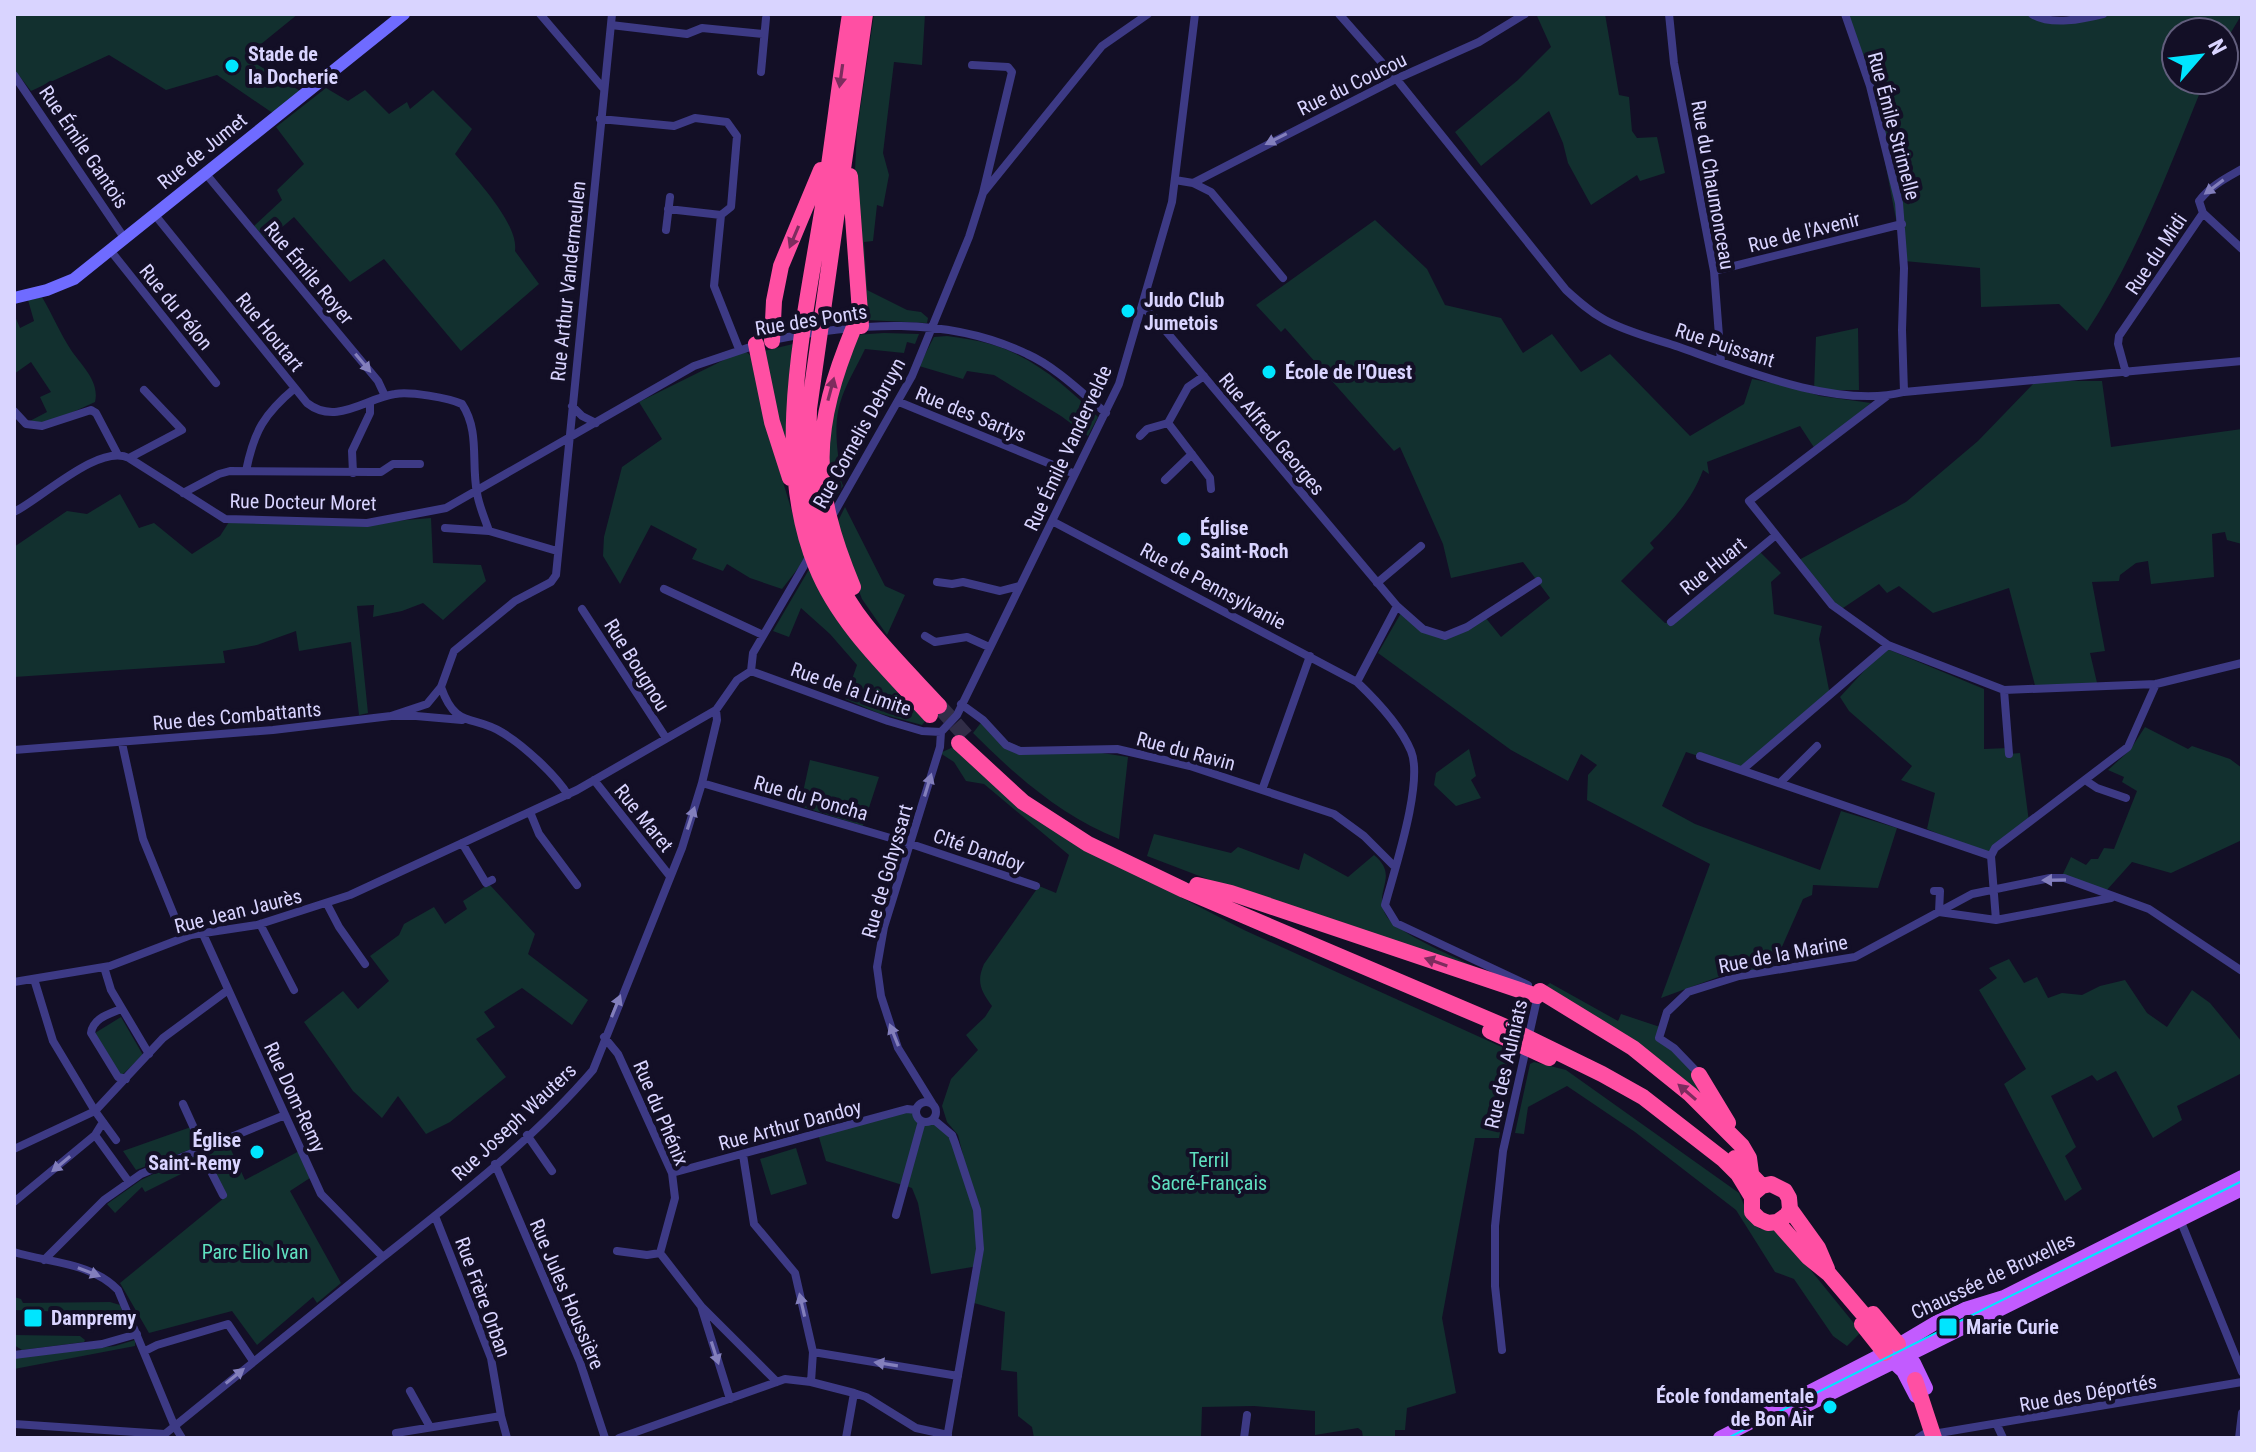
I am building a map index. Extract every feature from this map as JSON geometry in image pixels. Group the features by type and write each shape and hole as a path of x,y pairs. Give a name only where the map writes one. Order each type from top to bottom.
{"highway":[{"path":"801,514 794,467 799,357 850,14"},
{"path":"833,138 781,266 774,301 756,345 772,422 817,569 844,616 864,643 934,711 905,669 865,623 829,563 814,515 808,468 809,409 865,14"},
{"path":"849,125 851,327 822,427 821,474 828,519 854,590 873,624 904,663 905,669"},
{"path":"962,740 1005,788 1088,844 1623,1075 1688,1118 1752,1185"},
{"path":"1191,887 1231,893 1538,994 1633,1048 1720,1116"},
{"path":"1191,887 1208,907 1556,1061 1637,1107 1752,1185 1771,1184 1782,1188 1813,1253 1875,1328"},
{"path":"1508,1023 1643,1097 1687,1129 1752,1185"},
{"path":"1699,1075 1720,1116 1747,1153 1752,1185 1751,1207 1755,1216 1762,1221 1777,1222 1813,1253 1896,1354"},
{"path":"1777,1222 1790,1209"},
{"path":"1915,1380 1931,1436"}],"main road":[{"name":"Chaussée de Bruxelles","path":"2178,1215 2242,1177"},
{"name":"Chaussée de Bruxelles","path":"1739,1438 1896,1354 1965,1309 2004,1297 2178,1215 2242,1189"},
{"name":"Chaussée de Bruxelles","path":"1720,1438 1896,1354"},
{"path":"1896,1354 1924,1383 1931,1436"}],"street":[{"name":"Rue de Jumet","path":"14,298 63,285 125,239 404,14"},
{"path":"540,14 604,89"},
{"name":"Rue Arthur Vandermeulen","path":"441,687 454,651 515,601 551,582 556,575 612,14"},
{"name":"Rue Cornelis Debruyn","path":"983,193 1102,46 1148,14"},
{"name":"Rue Émile Vandervelde","path":"939,734 957,715 1120,382 1170,210 1195,14"},
{"name":"Rue Puissant","path":"1339,14 1396,79 1566,290 1606,321 1721,362 1814,390 1887,396 2242,361"},
{"name":"Rue du Coucou","path":"1193,183 1396,79 1479,42 1525,14"},
{"name":"Rue du Chaumonceau","path":"1669,14 1674,63 1714,271 1721,362"},
{"name":"Rue Émile Strimelle","path":"1845,14 1882,129 1902,224 1904,392"},
{"path":"2032,14 2038,18 2057,20 2103,14"},
{"path":"761,72 766,18"},
{"path":"611,25 687,34 702,28 763,34"},
{"name":"Rue Cornelis Debruyn","path":"751,671 753,653 899,402 969,237 983,193 1012,72 1008,67 972,65"},
{"name":"Rue Émile Gantois","path":"14,75 125,239"},
{"path":"600,119 674,126 695,118 727,122 737,136 731,207 721,215 668,209"},
{"name":"Rue du Midi","path":"2126,373 2118,344 2119,336 2203,213 2199,201 2202,196 2215,184 2242,169"},
{"name":"Rue Émile Royer","path":"206,174 375,377 385,396"},
{"path":"1175,180 1193,183 1211,192 1283,278"},
{"path":"666,230 670,197"},
{"path":"2203,213 2242,249"},
{"name":"Rue Houtart","path":"155,215 316,410 352,410 385,396"},
{"path":"721,215 714,286 756,345"},
{"name":"Rue de l'Avenir","path":"1714,271 1902,224"},
{"name":"Rue du Pélon","path":"110,250 216,383"},
{"name":"Rue Alfred Georges","path":"1142,307 1154,317 1397,606 1423,629 1445,636 1467,627 1538,581"},
{"name":"Rue des Ponts","path":"569,438 694,366 756,345 851,327 931,327 978,335 1028,354 1073,385 1106,413"},
{"path":"1140,436 1147,429 1168,423 1188,387 1204,376"},
{"path":"246,471 251,449 265,417 295,388"},
{"path":"129,458 182,430 144,390"},
{"path":"385,396 399,393 462,404 475,444 476,492 489,531"},
{"path":"1887,396 1749,501 1832,605 1888,645 2004,690 2156,684 2242,663"},
{"name":"Rue des Sartys","path":"899,402 1075,474"},
{"path":"353,473 352,451 370,413 370,404"},
{"path":"572,406 596,423"},
{"path":"14,411 26,424 42,426 91,410 96,413 118,455 107,456 53,484 14,512"},
{"path":"1168,423 1210,478 1211,489"},
{"name":"Rue Docteur Moret","path":"118,455 129,458 225,519 367,523 446,508 569,438"},
{"path":"1165,480 1192,454"},
{"path":"183,493 230,471 381,472 393,464 420,464"},
{"name":"Rue de Pennsylvanie","path":"1052,521 1357,682"},
{"path":"445,528 489,531 557,551"},
{"name":"Rue Huart","path":"1671,622 1776,535"},
{"path":"1377,583 1421,546"},
{"path":"937,582 963,582 1000,591 1019,586"},
{"path":"664,589 763,635"},
{"path":"1000,591 1004,616"},
{"path":"1357,682 1397,606"},
{"name":"Rue Bougnou","path":"582,609 666,738"},
{"path":"925,636 935,642 967,637 989,647"},
{"path":"1742,770 1888,645"},
{"path":"1262,790 1310,656"},
{"name":"Rue Jean Jaurès","path":"14,982 104,967 186,937 260,924 360,891 568,795 716,710 737,680 751,671"},
{"name":"Rue de la Limite","path":"751,671 871,715 939,734"},
{"name":"Rue des Aulniats","path":"1357,682 1376,700 1411,751 1414,773 1404,834 1385,905 1396,923 1538,994 1503,1151 1495,1226 1495,1286 1502,1350"},
{"path":"1996,920 1991,856 1995,848 2128,747 2156,684"},
{"path":"391,716 427,704 441,687"},
{"path":"441,687 445,700 462,720"},
{"path":"2004,690 2009,754"},
{"name":"Rue du Ravin","path":"961,704 983,720 1006,745 1020,751 1117,749 1190,766 1334,814 1364,836 1395,867"},
{"name":"Rue Joseph Wauters","path":"163,1436 435,1216 527,1135 593,1070 682,848 702,783 717,720 716,710"},
{"name":"Rue des Combattants","path":"14,750 416,716 462,720 502,732 533,758 568,795"},
{"name":"Rue de Gohyssart","path":"933,1119 936,1113 932,1103 898,1048 879,989 877,967 884,927 911,844 939,734"},
{"path":"122,743 143,839 178,925 186,937"},
{"path":"1780,783 1817,746"},
{"path":"1700,756 1991,856"},
{"name":"Rue Maret","path":"594,780 669,875"},
{"path":"2085,780 2097,788 2126,798"},
{"name":"Rue du Poncha","path":"702,783 911,844"},
{"path":"530,812 539,834 577,885"},
{"path":"462,843 486,883 492,880"},
{"name":"CIté Dandoy","path":"911,844 1036,886"},
{"name":"Rue de la Marine","path":"1699,1075 1674,1048 1659,1038 1667,1012 1688,992 1739,976 1855,957 1972,894 2050,878 2064,878 2149,909 2242,971"},
{"path":"1934,891 1940,891 1939,912 1996,920 2112,898"},
{"path":"327,904 365,964"},
{"path":"260,924 294,990"},
{"name":"Rue Dom-Remy","path":"203,934 321,1194 383,1257"},
{"path":"104,967 121,1009 149,1054"},
{"path":"34,979 53,1041 116,1140"},
{"path":"14,1149 95,1111 175,1027 228,990"},
{"path":"121,1009 102,1017 91,1027 91,1033 118,1077 126,1079"},
{"name":"Rue du Phénix","path":"604,1037 618,1054 672,1173 675,1198 660,1253"},
{"path":"896,1215 921,1133 922,1121 916,1110 925,1101 932,1103"},
{"path":"183,1104 223,1195"},
{"name":"Rue Arthur Dandoy","path":"672,1173 907,1109 916,1110"},
{"path":"44,1260 104,1200 141,1174 285,1115"},
{"path":"619,1438 785,1379 811,1382 866,1397 916,1428 947,1436 980,1249 977,1210 952,1135 933,1119 922,1121"},
{"path":"14,1202 95,1135 103,1122"},
{"path":"95,1135 129,1182"},
{"path":"527,1135 552,1171"},
{"path":"743,1155 754,1224 795,1273 813,1352 811,1382"},
{"name":"Rue Jules Houssière","path":"495,1164 580,1362 605,1438"},
{"path":"2178,1215 2242,1372"},
{"name":"Rue Frère Orban","path":"435,1216 491,1358 507,1438"},
{"path":"617,1251 647,1255 660,1253 701,1306 777,1382"},
{"path":"14,1252 88,1269 118,1290 182,1438"},
{"path":"701,1306 730,1399"},
{"path":"145,1351 228,1324 253,1361"},
{"path":"14,1348 18,1355 102,1344 137,1334"},
{"path":"813,1352 958,1376"},
{"name":"Rue des Déportés","path":"1931,1436 2242,1382"},
{"path":"410,1391 430,1427"},
{"path":"846,1438 854,1393"},
{"path":"2239,1438 2242,1413"},
{"path":"1244,1438 1247,1415"},
{"path":"396,1433 501,1416"},
{"path":"14,1424 163,1436"},
{"path":"1997,1425 2003,1438"}],"green space":[{"path":"14,14 298,14 245,57 305,94 277,116 217,75 166,90 109,55 31,91 14,69"},
{"path":"874,14 925,14 922,65 894,62 883,153 889,175 883,207 877,205 873,241 864,242 867,290 907,310 921,312 928,318 927,323 866,320 855,170 857,131"},
{"path":"1605,14 1619,95 1629,97 1632,131 1637,138 1657,137 1665,173 1640,181 1637,175 1591,205 1568,163 1549,111 1481,166 1455,132 1518,80 1551,47 1537,16"},
{"path":"1845,14 2035,14 2057,20 2090,14 2242,14 2240,17 2160,16 2160,96 2199,96 2138,240 2087,331 2059,304 1981,307 1980,268 1904,261 1872,94"},
{"path":"326,88 348,101 365,90 389,114 407,102 410,109 433,90 472,129 455,154 503,214 510,227 515,251 539,284 461,351 384,259 350,282 294,217 267,240 254,226 282,200 277,190 304,164 276,127"},
{"path":"1375,220 1427,269 1445,305 1501,318 1523,353 1552,334 1581,372 1610,354 1690,436 1744,404 1752,379 1820,396 1871,403 1815,449 1800,426 1707,462 1709,474 1703,470 1674,518 1650,543 1654,548 1621,581 1665,623 1671,622 1758,550 1781,573 1771,582 1774,614 1822,626 1819,639 1830,695 1742,770 1686,752 1662,806 1695,824 1820,870 1841,811 1897,828 1878,888 1813,885 1812,895 1803,899 1773,967 1721,976 1661,998 1710,864 1587,800 1588,775 1597,765 1581,754 1568,781 1511,750 1378,653 1401,613 1445,636 1485,617 1501,637 1550,598 1523,562 1451,578 1443,544 1400,447 1394,451 1285,328 1281,332 1256,305"},
{"path":"42,297 67,344 89,374 96,394 95,402 49,423 28,422 47,412 40,397 51,392 31,362 14,374 14,314 20,328 34,321 28,300"},
{"path":"1858,328 1859,390 1814,390 1816,337"},
{"path":"919,334 915,344 907,342 904,353 865,349 838,410 839,470 843,486 829,506 824,437 854,335"},
{"path":"947,336 1006,349 1035,364 1098,417 1088,436 994,375 967,371 963,379 919,366 934,337"},
{"path":"793,344 786,468 764,351"},
{"path":"744,350 751,356 767,429 806,558 782,589 750,578 727,564 723,571 692,559 697,549 651,525 620,584 603,556 604,537 622,467 662,439 639,402"},
{"path":"2036,381 2102,381 2111,447 2242,429 2242,544 2227,540 2225,532 2212,534 2214,577 2151,584 2148,561 2136,563 2120,575 2119,581 2092,582 2105,651 2090,653 2098,687 2036,689 2009,588 1933,613 1899,586 1887,593 1879,584 1840,610 1797,561 1906,502 1978,441"},
{"path":"120,494 139,528 154,523 192,554 220,536 229,522 370,523 431,518 433,563 481,565 486,581 443,620 423,603 373,617 374,605 357,606 368,713 359,715 351,642 299,651 296,631 257,645 223,651 225,663 14,677 14,547 67,511 87,514"},
{"path":"845,507 885,586 905,595 887,635 862,599 838,537 835,527"},
{"path":"811,566 927,719 922,725 878,713 845,699 857,665 830,634 801,608 789,637 773,631"},
{"path":"1885,648 1984,689 1984,749 2009,748 2009,754 2020,753 2029,822 1991,856 1927,829 1935,793 1901,780 1912,766 1849,711 1840,697"},
{"path":"983,720 996,737 1038,754 1083,750 1128,757 1119,839 1078,819 1023,780 973,733"},
{"path":"2145,727 2188,749 2192,746 2230,759 2242,768 2242,840 2171,873 2132,862 2106,891 2062,876 2071,857 2086,865 2091,859 2098,859 2104,848 2114,849 2137,791 2122,782 2124,777 2108,770 2130,750"},
{"name":"Terril Sacré-Français","path":"960,744 1107,859 1244,930 1515,1053 1499,1138 1475,1138 1442,1318 1456,1393 1407,1408 1405,1430 1395,1430 1395,1438 1363,1438 1358,1428 1315,1435 1315,1411 1254,1406 1202,1407 1201,1438 1034,1438 1032,1427 1018,1416 1017,1372 1001,1370 1005,1312 974,1303 978,1266 931,1274 918,1203 912,1188 826,1161 818,1134 910,1110 922,1122 939,1120 963,1155 958,1135 947,1122 942,1106 951,1079 978,1050 966,1035 992,1006 981,986 984,964 1039,886 1056,893 1069,855 984,784 966,781 954,762 940,753"},
{"path":"1469,749 1476,776 1471,780 1481,798 1456,806 1434,785 1436,773"},
{"path":"810,760 879,777 863,826 800,806"},
{"path":"1154,834 1231,853 1238,847 1299,870 1304,853 1348,877 1374,855 1385,870 1383,908 1395,925 1423,942 1502,979 1278,906 1147,856"},
{"path":"489,884 535,934 528,954 588,1000 572,1025 522,988 484,1012 495,1027 476,1039 506,1077 450,1122 426,1134 398,1096 382,1118 353,1091 304,1022 343,991 358,1009 389,981 370,956 399,935 404,924 434,907 445,924 467,909 463,901"},
{"path":"2009,959 2024,983 2037,977 2048,998 2062,993 2082,995 2100,986 2125,980 2147,1013 2167,1027 2192,990 2210,1003 2242,1042 2242,1073 2177,1106 2182,1120 2153,1138 2116,1071 2097,1081 2092,1075 2051,1096 2076,1147 2065,1156 2082,1189 2065,1201 2004,1084 2026,1069 1979,990 1997,978 1989,968"},
{"path":"1550,983 1618,1021 1621,1014 1660,1027 1659,1038 1706,1083 1716,1114 1545,987"},
{"path":"121,1017 143,1055 121,1076 95,1033"},
{"path":"1534,1062 1566,1070 1739,1193 1749,1217 1760,1229 1771,1229 1783,1236 1861,1332 1847,1346 1833,1336 1794,1279 1775,1272 1736,1210 1635,1132 1567,1086 1528,1107 1524,1134 1515,1133 1530,1064"},
{"path":"191,1127 202,1145 136,1170 123,1151"},
{"name":"Parc Elio Ivan","path":"226,1139 245,1180 301,1150 313,1176 290,1191 341,1283 317,1303 313,1297 257,1345 232,1311 149,1333 120,1283 224,1198 205,1162 145,1192 142,1187 115,1213 107,1204 141,1180"},
{"path":"796,1148 807,1184 771,1195 760,1159"},
{"path":"14,1297 23,1303 110,1302 120,1305 123,1314 14,1310"},
{"path":"14,1335 80,1336 85,1340 22,1350 14,1345"},
{"path":"135,1340 135,1346 14,1369 14,1358 115,1346"}],"tunnel":[{"path":"939,706 966,736"}],"tram line":[{"path":"1728,1438 2242,1181"}],"place":[{"name":"Stade de la Docherie","path":"232,66"},
{"name":"Judo Club Jumetois","path":"1128,311"},
{"name":"École de l'Ouest","path":"1269,372"},
{"name":"Église Saint-Roch","path":"1184,539"},
{"name":"Église Saint-Remy","path":"257,1152"},
{"name":"Dampremy","path":"33,1318"},
{"name":"Marie Curie","path":"1948,1327"},
{"name":"École fondamentale de Bon Air","path":"1830,1407"}]}
